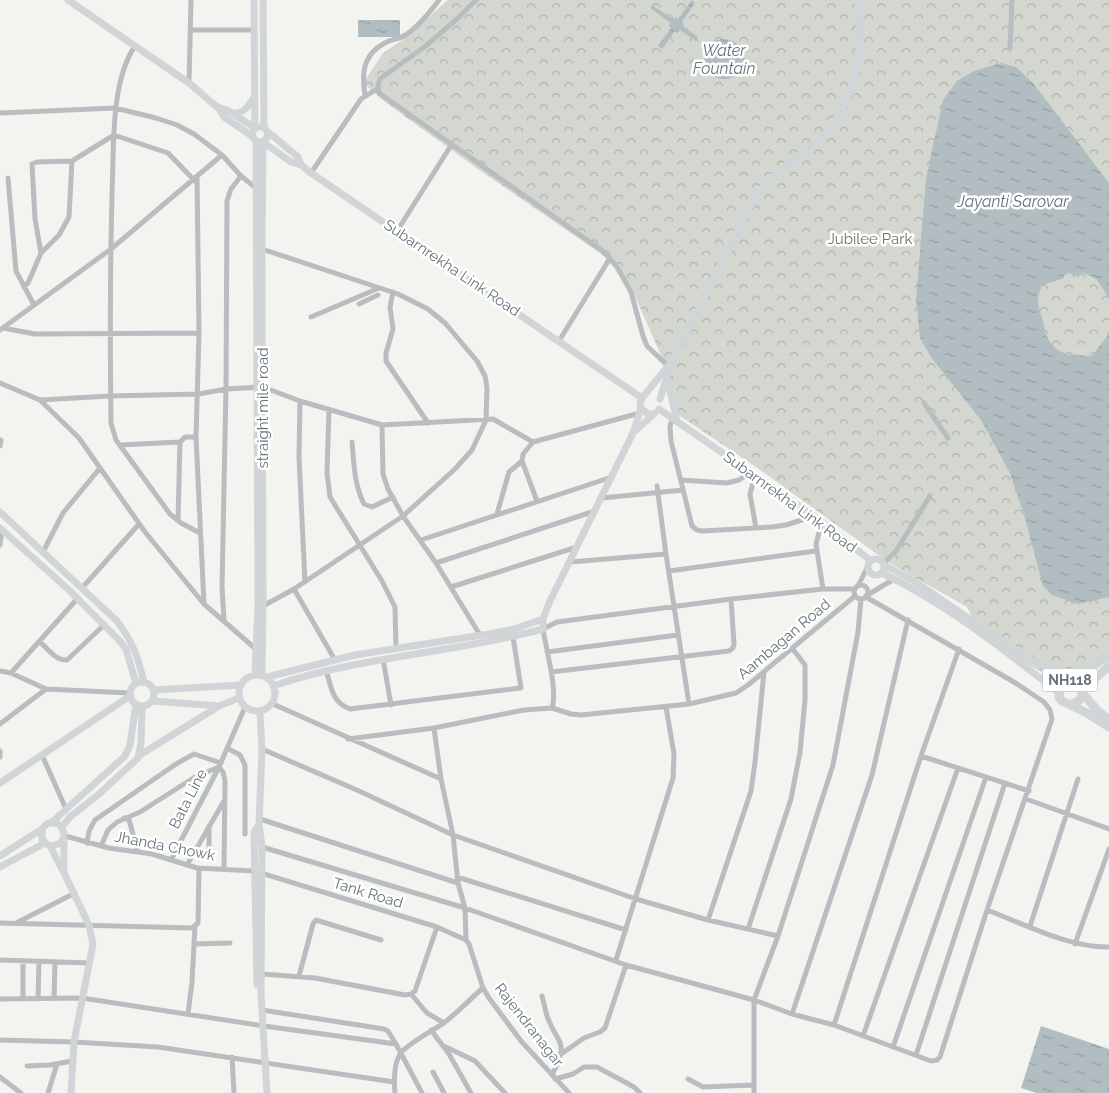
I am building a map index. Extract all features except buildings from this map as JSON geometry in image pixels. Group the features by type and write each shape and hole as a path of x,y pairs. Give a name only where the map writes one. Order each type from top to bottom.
{"highway":[{"name":"NH118","path":"1107,724 1062,701 1058,692 1063,683 1109,655"},
{"name":"NH118","path":"1071,704 1080,700 1082,692 1109,666"},
{"name":"NH118","path":"1070,680 1077,682 1082,692 1107,724"}],"street":[{"path":"68,0 189,83 217,107 224,117 291,162 301,165"},
{"path":"189,83 191,0"},
{"name":"straight mile road","path":"254,0 255,128 252,132 257,140 262,249 257,650 261,675"},
{"name":"straight mile road","path":"257,140 267,138 263,0"},
{"path":"365,95 362,78 366,60 372,53 389,42 408,34 439,0"},
{"path":"311,174 361,98 377,89 380,79 427,45 476,0"},
{"path":"552,708 554,698 543,629 543,619 550,601 633,433 640,411 640,403 670,364 754,199 771,177 828,131 840,114 855,82 860,40 858,0"},
{"path":"1010,48 1012,0"},
{"path":"191,30 254,30"},
{"path":"135,46 127,57 115,108 110,249 110,396 112,432 170,514 200,533"},
{"path":"377,89 379,93 598,247 610,258 631,292 642,336 647,346 670,364"},
{"path":"217,107 236,113 244,110 255,96"},
{"path":"0,113 115,108 177,125 194,134 222,155 241,176 256,188"},
{"path":"230,112 255,128 259,126 266,130"},
{"name":"Subarnrekha Link Road","path":"266,130 298,157 301,165 311,174 398,231 559,342 644,396"},
{"path":"41,253 35,219 32,164 37,162 72,161 114,135"},
{"path":"114,135 168,153 196,180 199,333 199,394 196,437 204,604"},
{"name":"straight mile road","path":"257,140 255,150 264,606 261,675"},
{"path":"398,231 452,144"},
{"path":"2,329 110,249 196,180 222,155"},
{"path":"24,287 28,283 41,253 59,235 69,217 72,161"},
{"path":"224,621 222,586 227,201 231,189 241,176"},
{"path":"8,178 16,271 34,305"},
{"path":"262,249 393,292 428,309 437,315 477,361 485,376 487,388 486,420 472,450 463,461 403,516 305,582 264,606"},
{"path":"559,342 610,258"},
{"path":"311,317 379,288"},
{"path":"393,292 390,307 393,329 386,353 386,361 428,423"},
{"path":"359,304 378,295"},
{"path":"2,329 35,334 199,333"},
{"path":"633,433 661,404 660,399 670,364"},
{"path":"667,378 674,420 670,434 692,526 702,532 756,528 786,525 814,516"},
{"path":"0,383 40,400 73,430 139,524 204,604 257,650"},
{"path":"40,400 199,394 226,389 260,387 382,425 493,419 533,442"},
{"path":"644,396 651,393 660,399"},
{"path":"300,401 299,457 305,582"},
{"path":"924,403 948,438"},
{"path":"329,410 327,473 330,497 382,581 395,607 396,648"},
{"path":"537,501 522,460 523,454 533,442 640,411 648,414 656,411"},
{"name":"Subarnrekha Link Road","path":"656,411 674,420 814,516 870,562"},
{"path":"382,425 383,474 385,482 403,516 421,540 480,634"},
{"path":"120,445 180,442 185,438 196,437"},
{"path":"0,440 0,446"},
{"path":"178,520 180,442"},
{"path":"352,442 355,479 364,504 372,507 393,497"},
{"path":"497,514 509,472 522,460"},
{"path":"43,552 63,513 100,468"},
{"path":"681,480 727,483 753,474"},
{"path":"753,474 750,494 756,528"},
{"path":"421,540 612,477"},
{"path":"658,486 666,554 689,704"},
{"path":"602,498 658,494 683,490"},
{"path":"883,567 896,551 930,496"},
{"path":"436,563 595,511"},
{"path":"0,512 117,622 128,636 136,652 144,682"},
{"path":"822,522 816,541 816,551 823,589"},
{"path":"82,588 139,524"},
{"path":"0,545 1,528"},
{"path":"1,528 104,625 126,649 136,683"},
{"path":"451,587 577,547"},
{"path":"669,570 816,551"},
{"path":"570,562 666,554"},
{"name":"Subarnrekha Link Road","path":"870,562 878,560 895,579 912,587 977,632 1058,692"},
{"path":"262,847 465,908 626,965 754,1000 792,1014 834,1025 931,1061 936,1060 940,1057 986,910 1029,791 1052,719 1050,710 1044,702 1014,682 908,620 864,597 855,596 856,588 870,562"},
{"name":"Subarnrekha Link Road","path":"870,562 868,571 875,576 883,567"},
{"name":"Subarnrekha Link Road","path":"883,567 920,585 1023,655 1070,680"},
{"path":"864,597 895,579"},
{"path":"273,686 326,670 512,637 543,629 557,622 823,589 856,588 861,586 867,589 833,765 778,936 754,1000 754,1093"},
{"path":"294,589 334,660"},
{"name":"Aambagan Road","path":"348,739 434,728 524,710 552,708 562,712 581,715 689,704 736,693 748,686 855,596"},
{"path":"11,673 77,599"},
{"path":"551,672 728,651 733,648 734,644 731,599"},
{"path":"261,675 273,686 276,696 273,704 267,710 260,712 251,711 245,707 239,698 241,685 247,676 261,675 396,648 514,629 543,619 557,622"},
{"path":"792,1014 872,775 908,620"},
{"path":"40,642 58,658 63,661 67,660 104,625"},
{"path":"547,652 678,635"},
{"path":"326,670 336,700 344,707 357,709 521,688 512,637"},
{"path":"748,929 791,799 800,752 805,665 792,648"},
{"path":"834,1025 921,756 959,649"},
{"path":"383,659 391,705"},
{"path":"0,671 11,673 46,689 130,694 139,705 140,755"},
{"path":"708,920 751,791 764,671"},
{"path":"0,782 130,694 131,689 136,683 144,682 150,685 154,690 153,701"},
{"path":"154,690 241,685"},
{"path":"0,724 46,689"},
{"path":"62,827 70,817 98,796 140,755 219,706 239,698"},
{"path":"139,705 153,701 219,706"},
{"path":"273,704 441,779"},
{"path":"0,856 52,822 125,756 130,744 139,705"},
{"name":"Bata Line","path":"171,860 220,765 245,707"},
{"path":"616,960 674,778 674,754 666,707"},
{"path":"260,712 262,749 260,822 262,847 261,994 268,1093"},
{"path":"434,728 441,779 453,834 458,883 465,908 466,940"},
{"path":"226,748 240,755 245,765 245,834"},
{"path":"262,749 453,834 636,899 708,920 778,936"},
{"path":"0,751 0,757"},
{"path":"87,843 89,831 95,820 176,764 194,754 220,765 224,776 224,869"},
{"path":"42,755 66,809"},
{"path":"921,756 1029,791"},
{"path":"101,846 108,830 123,818 140,812 195,777 220,765"},
{"path":"863,1036 958,768"},
{"path":"893,1047 986,778"},
{"path":"1030,926 1078,779"},
{"path":"916,1055 1005,784"},
{"path":"187,865 225,799"},
{"path":"1026,799 1109,829"},
{"path":"123,818 129,820 138,852"},
{"path":"52,822 62,827 64,838 64,873"},
{"path":"260,822 254,832 254,871 257,984 261,994"},
{"path":"260,822 458,883"},
{"path":"196,851 209,854 209,826"},
{"path":"42,829 41,836 75,893 89,925 94,944 74,1042 71,1093"},
{"path":"0,867 48,845 58,845 64,838"},
{"name":"Jhanda Chowk","path":"64,838 138,852 199,868 254,871 262,874"},
{"path":"1075,944 1109,849"},
{"path":"188,1014 198,920 199,868"},
{"name":"Tank Road","path":"262,874 437,928 466,940"},
{"path":"457,877 626,930"},
{"path":"18,922 75,893"},
{"path":"986,910 1075,944 1109,947"},
{"path":"299,976 313,924 316,920 381,940"},
{"path":"0,922 192,928 196,926"},
{"path":"262,974 316,978 404,995 411,994 415,990 437,928"},
{"name":"Rajendranagar","path":"466,940 471,949 483,988 522,1041 569,1093"},
{"path":"195,944 230,943"},
{"path":"0,960 90,963"},
{"path":"23,961 24,999"},
{"path":"38,998 39,962"},
{"path":"54,962 54,998"},
{"path":"561,1054 584,1038 605,1028 626,965"},
{"path":"395,1093 394,1082 398,1059 402,1052 431,1030 444,1023 483,988"},
{"path":"411,994 427,1013 444,1023"},
{"path":"542,996 547,1017 560,1040 561,1054 554,1077 573,1074 584,1067 597,1067 634,1087 640,1093"},
{"path":"0,999 82,998 396,1044"},
{"path":"262,1010 388,1031 402,1052 422,1093"},
{"path":"431,1030 444,1046 470,1093"},
{"path":"0,1040 158,1047 394,1082"},
{"path":"444,1046 475,1061 505,1093"},
{"path":"232,1057 234,1093"},
{"path":"27,1066 72,1061"},
{"path":"47,1091 57,1064"},
{"path":"433,1072 444,1093"},
{"path":"0,1077 21,1093"},
{"path":"688,1079 703,1087 754,1085"}],"green space":[{"name":"Jubilee Park","path":"448,0 1109,0 1109,658 1093,667 1051,677 1014,657 977,627 967,607 891,564 756,467 671,410 663,360 634,294 619,271 604,256 475,167 385,102 363,83 383,53 405,38"}],"water":[{"path":"692,0 695,3 682,22 683,26 698,37 696,41 680,30 677,33 675,31 662,49 658,46 671,28 669,26 671,23 650,8 652,5 673,19 675,17 678,19"},
{"path":"358,20 400,20 400,37 358,37"},
{"name":"Water Fountain","path":"724,39 738,45 744,59 738,73 724,79 710,73 704,59 710,45"},
{"name":"Jayanti Sarovar","path":"1001,63 1016,67 1033,83 1109,183 1109,298 1096,279 1084,273 1073,277 1071,273 1066,274 1062,279 1042,285 1038,300 1049,341 1059,351 1091,357 1106,338 1109,331 1109,597 1078,604 1052,595 1043,586 1025,518 1010,473 981,420 931,357 920,338 916,300 926,178 943,100 957,81 974,71"},
{"path":"1041,1026 1109,1049 1109,1093 1037,1093 1021,1088"}]}
